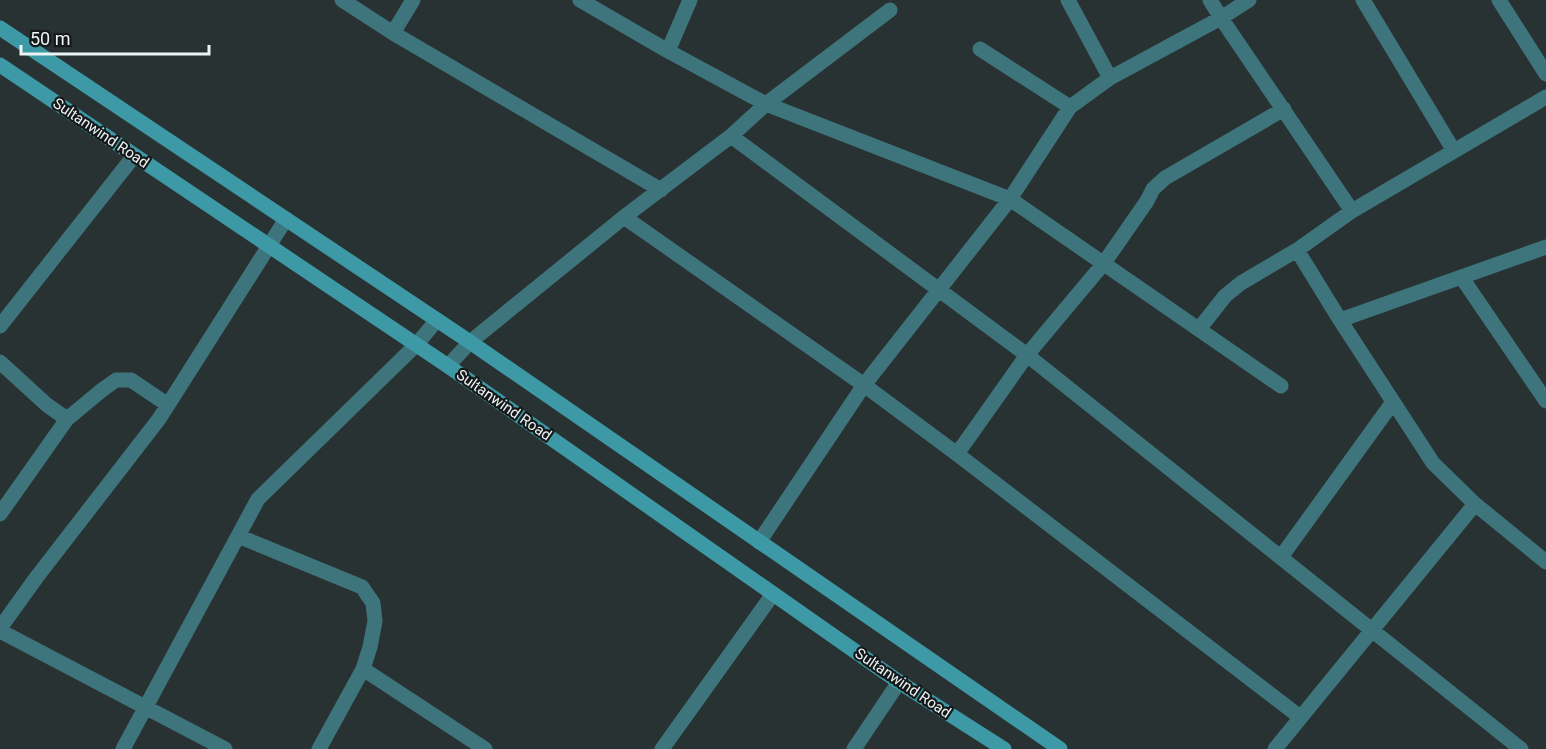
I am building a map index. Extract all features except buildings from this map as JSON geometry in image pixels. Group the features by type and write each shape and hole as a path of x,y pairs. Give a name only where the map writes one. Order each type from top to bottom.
{"main road":[{"path":"0,28 470,342 1060,749"},
{"name":"Sultanwind Road","path":"1,69 448,366 899,682 1005,749"}],"street":[{"path":"342,0 393,33 661,190"},
{"path":"393,33 412,0"},
{"path":"580,0 766,104 1010,199 1281,386"},
{"path":"668,51 690,0"},
{"path":"1068,0 1110,78"},
{"path":"1210,0 1352,211"},
{"path":"759,542 864,385 1010,199 1070,107 1110,78 1221,18 1249,0"},
{"path":"1363,0 1454,151"},
{"path":"1499,0 1546,74"},
{"path":"448,366 470,342 624,217 731,136 766,104 890,10"},
{"path":"980,49 1070,107"},
{"path":"1199,329 1225,296 1241,283 1297,250 1352,211 1546,97"},
{"path":"957,454 1027,355 1104,263 1153,189 1166,178 1284,109"},
{"path":"731,136 1027,355 1521,749"},
{"path":"0,326 134,156"},
{"path":"624,217 864,385 1300,717"},
{"path":"225,749 0,630 36,578 159,419 286,219"},
{"path":"1340,320 1546,247"},
{"path":"1297,250 1433,463 1475,504 1546,562"},
{"path":"1462,278 1546,401"},
{"path":"123,749 258,499 416,345 437,320"},
{"path":"0,362 47,405 67,419"},
{"path":"0,514 67,419 116,380 131,380 168,405"},
{"path":"1281,557 1393,402"},
{"path":"1275,749 1475,504"},
{"path":"238,536 362,587 373,603 375,621 363,669 318,749"},
{"path":"662,749 773,594"},
{"path":"363,669 486,749"},
{"path":"854,749 899,682"}]}
